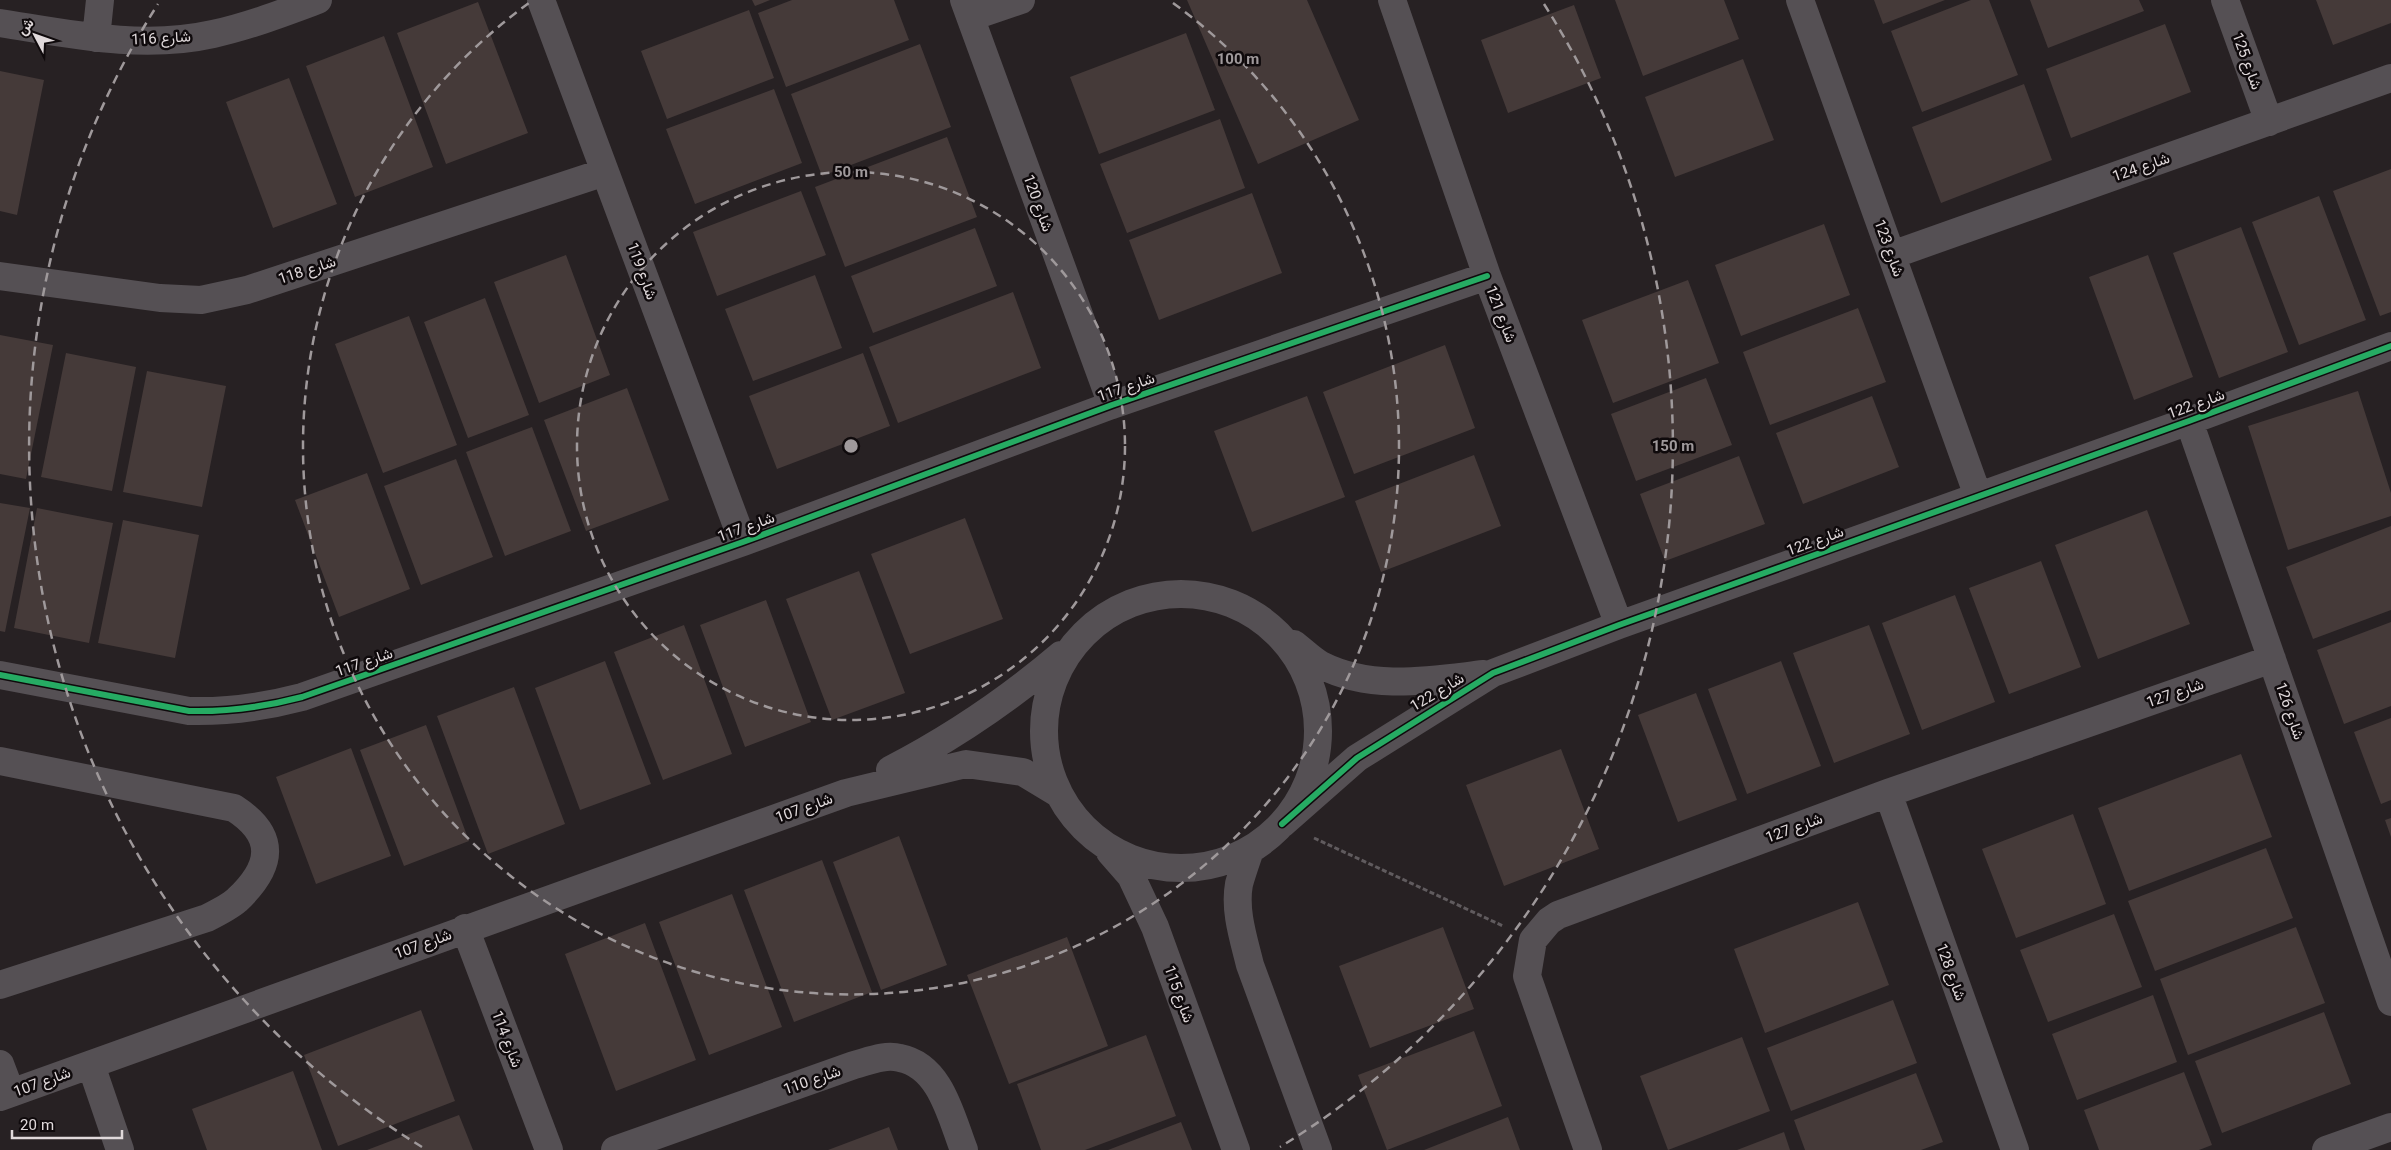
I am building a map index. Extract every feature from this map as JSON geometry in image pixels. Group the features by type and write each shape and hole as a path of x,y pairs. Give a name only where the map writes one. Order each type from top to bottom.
{"street":[{"path":"96,38 100,0"},
{"name":"شارع 116","path":"0,23 96,38 168,40 212,34 264,20 318,0"},
{"name":"شارع 119","path":"541,0 742,542"},
{"path":"967,9 1021,0"},
{"name":"شارع 121","path":"1392,0 1487,276 1619,625"},
{"name":"شارع 123","path":"1800,0 1978,496"},
{"name":"شارع 125","path":"2225,0 2269,122"},
{"name":"شارع 120","path":"967,9 1112,405"},
{"name":"شارع 124","path":"1892,255 2391,78"},
{"name":"شارع 118","path":"0,276 108,293 201,300 247,290 605,172"},
{"name":"شارع 117","path":"0,675 189,711 219,712 262,707 302,697 742,542 1112,405 1487,276"},
{"name":"شارع 122","path":"1105,847 1140,863 1177,869 1215,865 1250,850 1267,838 1357,758 1492,673 1619,625 2189,421 2391,346"},
{"name":"شارع 126","path":"2189,421 2391,1002"},
{"name":"شارع 122","path":"1068,649 1104,615 1149,595 1198,592 1246,607 1321,665 1351,675 1407,683 1492,673"},
{"path":"1282,824 1309,781 1319,731 1310,681 1284,637"},
{"path":"1068,649 1047,695 1042,744 1056,792 1077,823 1105,847"},
{"name":"شارع 107","path":"846,793 960,731 1022,688 1068,649"},
{"name":"شارع 127","path":"1533,940 1549,921 1558,915 1888,794 2272,659"},
{"path":"0,761 234,808 247,816 262,832 266,846 263,864 251,885 236,901 207,918 0,985"},
{"name":"شارع 107","path":"6,1095 465,928 846,793 966,764 1024,772 1056,792"},
{"name":"شارع 128","path":"1888,794 2015,1150"},
{"name":"شارع 115","path":"1105,847 1131,876 1155,927 1236,1150"},
{"path":"1250,850 1239,886 1239,914 1242,935 1250,965 1318,1150"},
{"name":"شارع 114","path":"465,928 549,1150"},
{"path":"1533,940 1527,976 1588,1150"},
{"name":"شارع 110","path":"614,1150 854,1065 880,1058 900,1057 919,1065 941,1091 964,1150"},
{"path":"0,1064 6,1095"},
{"path":"91,1065 120,1150"},
{"path":"2326,1150 2391,1127"}],"path":[{"path":"1282,824 1533,940"}],"building":[{"path":"752,0 770,0 755,6"},
{"path":"792,0 894,0 909,40 786,87 758,13"},
{"path":"1187,0 1307,0 1359,120 1258,164"},
{"path":"1615,0 1724,0 1739,39 1643,76"},
{"path":"1874,0 1945,0 1883,24"},
{"path":"1971,0 1989,0 2018,75 1922,112 1891,31"},
{"path":"2030,0 2139,0 2144,11 2048,48"},
{"path":"2316,0 2391,0 2391,23 2333,45"},
{"path":"478,2 528,133 446,164 397,33"},
{"path":"1574,5 1601,78 1508,113 1481,40"},
{"path":"749,10 774,78 667,119 641,51"},
{"path":"2165,24 2191,92 2071,138 2046,69"},
{"path":"1186,33 1215,110 1099,154 1070,77"},
{"path":"384,36 433,167 355,197 306,66"},
{"path":"920,44 951,127 822,176 791,94"},
{"path":"1743,59 1774,140 1675,177 1645,97"},
{"path":"0,71 44,80 17,215 0,211"},
{"path":"289,78 337,204 273,228 226,102"},
{"path":"2024,84 2052,160 1941,203 1912,127"},
{"path":"774,89 802,163 695,204 666,129"},
{"path":"1220,119 1245,188 1127,233 1100,164"},
{"path":"947,137 977,217 845,267 815,187"},
{"path":"2391,169 2391,312 2380,316 2333,191"},
{"path":"801,191 826,255 717,296 693,232"},
{"path":"1252,193 1282,273 1159,320 1129,240"},
{"path":"2319,196 2366,320 2299,345 2252,222"},
{"path":"1824,224 1850,295 1741,336 1715,265"},
{"path":"2241,227 2288,352 2219,378 2173,253"},
{"path":"975,228 997,286 873,333 851,276"},
{"path":"566,255 610,375 539,403 494,282"},
{"path":"2148,255 2193,377 2134,400 2089,277"},
{"path":"815,275 842,348 753,381 725,309"},
{"path":"1688,280 1719,363 1613,403 1582,320"},
{"path":"1013,292 1041,368 898,423 869,347"},
{"path":"485,298 529,415 468,438 424,322"},
{"path":"1858,308 1886,382 1770,425 1743,352"},
{"path":"409,316 457,445 383,473 335,344"},
{"path":"0,335 53,345 26,479 0,474"},
{"path":"1445,345 1475,428 1354,474 1323,392"},
{"path":"66,353 136,367 112,491 41,477"},
{"path":"863,353 890,426 777,469 749,396"},
{"path":"147,371 226,386 202,507 123,492"},
{"path":"1706,378 1732,445 1636,481 1611,414"},
{"path":"627,388 669,500 586,531 544,420"},
{"path":"2358,391 2391,493 2391,516 2288,550 2248,426"},
{"path":"1307,396 1345,497 1252,532 1214,431"},
{"path":"1872,396 1899,467 1803,504 1776,433"},
{"path":"532,427 571,531 505,556 466,452"},
{"path":"1474,455 1501,526 1381,572 1355,501"},
{"path":"1739,456 1765,524 1665,561 1640,494"},
{"path":"456,459 493,557 421,585 384,486"},
{"path":"367,473 410,589 339,617 295,500"},
{"path":"0,503 30,508 5,632 0,631"},
{"path":"37,508 113,523 89,643 14,628"},
{"path":"2147,510 2190,624 2098,659 2055,545"},
{"path":"965,518 1003,619 910,654 871,554"},
{"path":"123,520 199,535 175,658 98,643"},
{"path":"2391,526 2391,610 2313,639 2286,567"},
{"path":"2041,561 2081,667 2009,694 1969,588"},
{"path":"859,571 905,693 832,720 786,599"},
{"path":"1955,595 1995,702 1922,730 1882,623"},
{"path":"766,600 811,722 745,747 700,625"},
{"path":"2391,622 2391,706 2344,724 2317,650"},
{"path":"684,625 732,754 663,780 614,652"},
{"path":"1869,625 1910,734 1834,763 1793,653"},
{"path":"605,661 651,784 580,810 535,688"},
{"path":"1781,661 1821,766 1747,794 1708,689"},
{"path":"514,687 565,824 488,854 437,716"},
{"path":"1696,693 1737,800 1678,822 1638,715"},
{"path":"2391,718 2391,800 2381,804 2354,732"},
{"path":"426,725 469,841 404,866 360,750"},
{"path":"351,748 391,856 316,884 276,777"},
{"path":"1561,749 1599,849 1504,886 1466,785"},
{"path":"2241,754 2272,837 2129,891 2098,808"},
{"path":"2073,814 2106,904 2016,938 1982,849"},
{"path":"2391,818 2391,837 2385,820"},
{"path":"899,836 947,965 881,990 833,862"},
{"path":"2266,848 2293,918 2155,971 2128,901"},
{"path":"822,860 872,992 794,1022 744,890"},
{"path":"732,894 782,1027 709,1055 659,922"},
{"path":"1858,902 1889,985 1765,1033 1734,949"},
{"path":"2114,914 2142,987 2048,1022 2020,950"},
{"path":"645,923 696,1060 616,1091 565,954"},
{"path":"1443,927 1474,1009 1370,1048 1339,966"},
{"path":"2296,927 2325,1003 2188,1055 2160,979"},
{"path":"1067,937 1108,1046 1009,1084 967,975"},
{"path":"2153,995 2177,1062 2077,1100 2052,1034"},
{"path":"1893,1000 1917,1063 1791,1111 1767,1048"},
{"path":"421,1010 455,1101 338,1146 304,1055"},
{"path":"2324,1012 2351,1084 2222,1133 2195,1061"},
{"path":"1474,1031 1502,1106 1387,1150 1358,1075"},
{"path":"1146,1035 1176,1116 1085,1150 1041,1150 1017,1084"},
{"path":"1742,1037 1770,1111 1668,1150 1640,1076"},
{"path":"293,1071 322,1150 207,1150 192,1109"},
{"path":"2184,1072 2212,1145 2199,1150 2099,1150 2084,1110"},
{"path":"1916,1073 1943,1142 1921,1150 1805,1150 1794,1120"},
{"path":"459,1115 473,1150 367,1150"},
{"path":"1508,1117 1520,1150 1424,1150"},
{"path":"1181,1122 1192,1150 1108,1150"},
{"path":"889,1127 898,1150 828,1150"},
{"path":"1784,1132 1790,1150 1737,1150"}],"cycle path":[{"path":"0,675 189,711 218,711 246,708 302,697 743,542 1112,405 1487,276"},
{"path":"1282,824 1357,758 1493,673 1619,625 2189,421 2391,346"}]}
